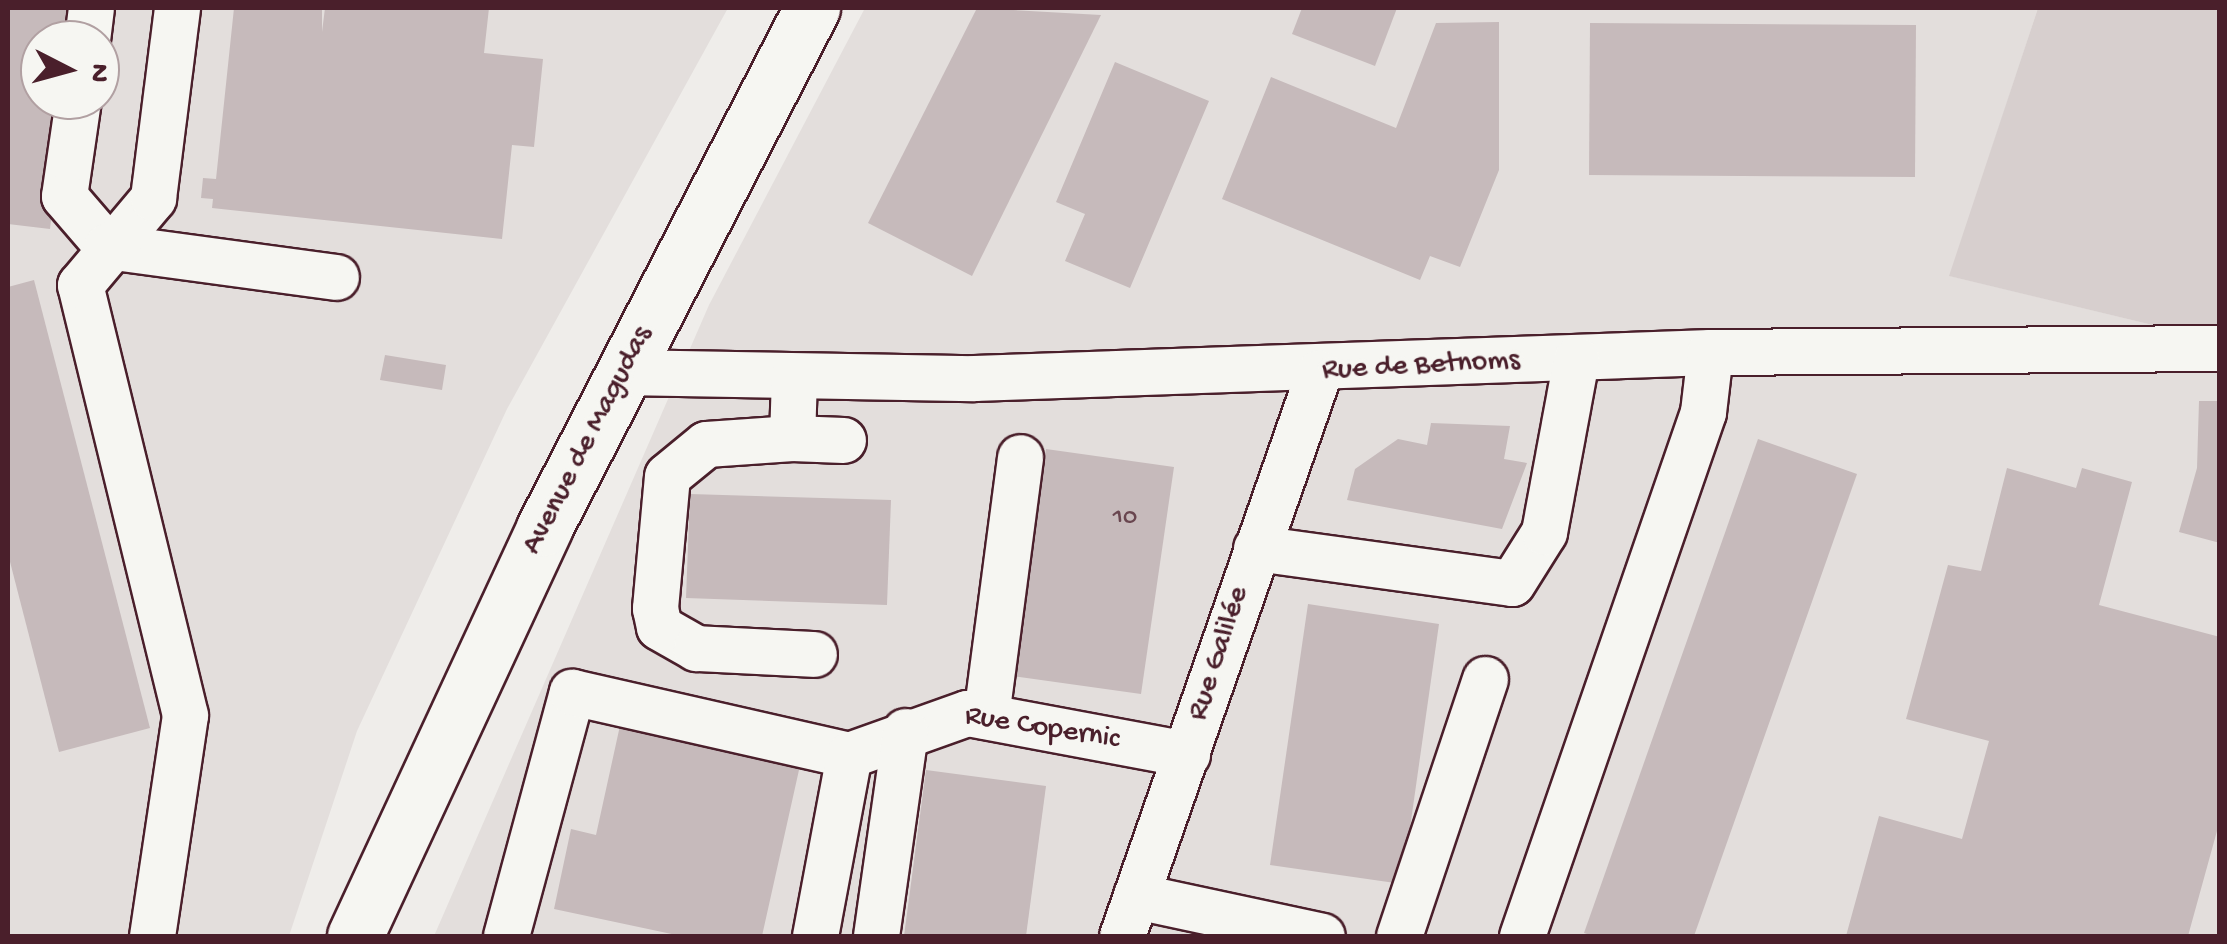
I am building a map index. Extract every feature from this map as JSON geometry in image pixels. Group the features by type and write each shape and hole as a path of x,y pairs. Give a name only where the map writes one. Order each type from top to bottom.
{"main road":[{"name":"Avenue de Magudas","path":"355,936 622,372 812,8"},
{"name":"Avenue de Magudas","path":"373,936 382,882"}],"street":[{"path":"152,936 185,715 80,286 107,246 153,198 177,8"},
{"path":"75,120 64,196 107,246 336,277"},
{"name":"Rue de Betnoms","path":"622,372 794,376 1319,372 1710,352 2220,348"},
{"path":"1522,936 1703,412 1710,352"},
{"path":"1256,548 1512,583 1544,532 1577,395 1576,359"},
{"name":"Rue Galilée","path":"1129,916 1319,372"},
{"path":"792,438 794,376"},
{"path":"814,654 696,648 658,628 655,608 663,498 679,460 706,444 792,438 843,440"},
{"path":"986,716 1020,457"},
{"path":"1399,936 1485,679"},
{"path":"506,936 572,692 849,755 815,936"},
{"name":"Rue Copernic","path":"849,755 945,714 986,716 1188,754"},
{"path":"876,936 905,731"},
{"path":"1129,916 1322,936"}],"shaded area":[{"path":"8,8 728,8 507,409 357,731 289,936 8,936"},
{"path":"865,8 2038,8 1950,276 2219,341 2219,936 434,936 709,305"},
{"path":"2038,8 2219,8 2219,341 1949,276"}],"building":[{"path":"8,8 74,8 72,20 20,20 20,120 62,120 50,229 8,224"},
{"path":"234,8 322,8 322,32 325,8 489,8 484,53 543,59 534,147 512,145 502,239 212,208 213,199 201,198 203,178 216,179"},
{"path":"977,8 1101,15 972,276 868,223"},
{"path":"1302,8 1397,8 1375,66 1292,34"},
{"path":"1499,22 1499,170 1460,267 1430,256 1420,280 1222,199 1271,77 1396,128 1436,23"},
{"path":"1590,23 1916,25 1915,177 1589,175"},
{"path":"1115,62 1209,101 1130,288 1065,261 1085,214 1056,202"},
{"path":"34,280 150,728 59,752 8,554 8,287"},
{"path":"385,355 446,365 442,390 380,380"},
{"path":"2199,401 2220,401 2220,543 2179,532 2197,468"},
{"path":"1431,423 1510,426 1504,459 1527,463 1502,529 1347,500 1355,469 1398,439 1427,445"},
{"path":"1758,439 1857,474 1694,936 1584,933"},
{"path":"1046,449 1174,467 1141,694 1013,676"},
{"path":"2007,468 2076,488 2082,468 2132,482 2099,605 2220,637 2220,820 2188,936 1846,936 1879,816 1962,839 1989,741 1906,719 1948,565 1981,571"},
{"path":"690,494 891,500 887,605 686,598"},
{"path":"1308,604 1439,624 1402,884 1270,865"},
{"path":"621,721 801,761 762,936 681,936 554,909 571,829 596,835"},
{"path":"926,770 1046,786 1026,936 904,936"}]}
